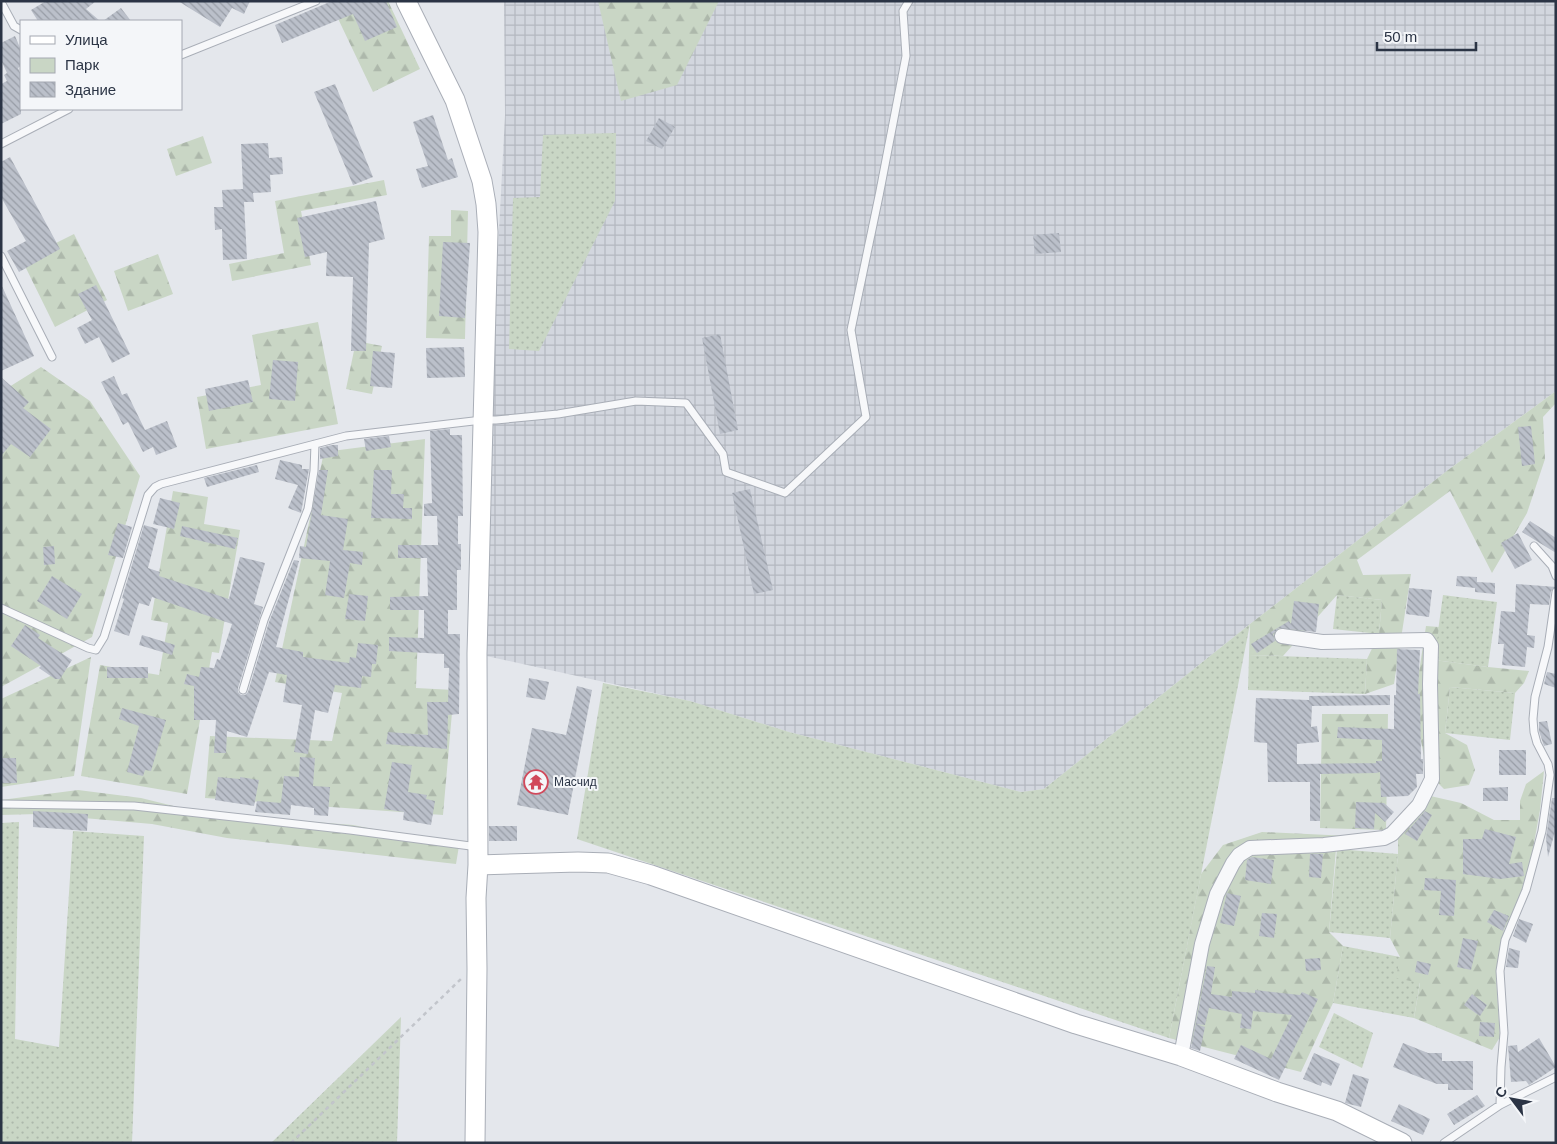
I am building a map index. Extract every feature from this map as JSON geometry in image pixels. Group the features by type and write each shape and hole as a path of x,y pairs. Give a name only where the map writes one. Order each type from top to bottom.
{"street":[{"path":"406,1 456,100 482,181 488,232 477,654 478,856 476,898 475,1143"},
{"path":"1181,1056 1202,944 1217,894 1239,855 1250,848 1324,845 1384,838 1392,834 1418,805 1432,779 1431,646 1428,640 1322,642 1282,636"},
{"path":"478,856 608,863 651,875 1076,1024 1181,1056 1277,1092 1337,1111 1402,1143"}],"lane":[{"path":"182,55 316,1"},
{"path":"1,608 96,650 104,637 148,495 154,487 346,436 482,420 558,414 636,401 686,403 722,454 726,472 785,493 866,418 851,330 906,56 903,11 909,1"},
{"path":"1,2 14,26 20,29"},
{"path":"1,144 66,110"},
{"path":"1,256 52,357"},
{"path":"243,690 264,620 308,509 314,471 314,444"},
{"path":"1534,546 1552,566 1556,576"},
{"path":"1500,1104 1504,1033 1500,971 1505,940 1526,890 1542,830 1550,775 1548,764 1537,742 1533,719 1536,697 1548,647 1556,592"},
{"path":"1,804 134,806 350,830 478,856"},
{"path":"1444,1143 1500,1104 1556,1077"}],"path":[{"path":"291,1143 459,980 477,969"}],"shaded area":[{"path":"504,1 1556,1 1556,391 1448,470 1250,624 1044,789 1021,792 789,732 690,701 477,654 505,115"}],"green space":[{"path":"341,1 388,1 420,69 373,92 332,6"},
{"path":"598,1 719,1 677,85 621,101"},
{"path":"616,133 615,201 539,351 509,349 513,198 540,197 543,135"},
{"path":"203,136 212,163 176,176 167,149"},
{"path":"384,180 387,195 301,211 311,265 232,281 229,264 284,253 275,201"},
{"path":"451,210 468,211 465,339 426,338 429,236 451,236"},
{"path":"74,234 107,300 55,327 22,260"},
{"path":"158,254 173,294 128,311 114,271"},
{"path":"318,322 338,424 206,449 197,397 261,385 252,335"},
{"path":"356,341 382,346 372,394 346,389"},
{"path":"41,367 90,401 140,476 92,637 1,687 1,392"},
{"path":"1556,391 1556,403 1543,417 1545,459 1527,513 1492,573 1450,491 1357,560 1363,575 1411,574 1394,684 1365,694 1367,659 1379,634 1382,600 1337,595 1283,656 1249,655 1250,624 1448,470"},
{"path":"425,439 416,688 454,690 443,815 205,798 210,736 332,741 342,693 275,682 324,452"},
{"path":"173,491 208,497 204,524 240,530 219,653 212,652 187,794 81,776 100,665 159,675 168,623 151,620"},
{"path":"1337,595 1382,600 1379,634 1333,629"},
{"path":"1443,595 1497,602 1488,667 1434,660"},
{"path":"1250,624 1169,1038 577,839 603,683 690,701 789,732 1021,792 1044,789"},
{"path":"1426,626 1439,627 1434,660 1529,671 1524,683 1515,693 1450,687 1445,733 1467,745 1475,770 1469,785 1444,789 1427,772 1414,705"},
{"path":"1249,655 1367,659 1365,694 1248,690"},
{"path":"91,657 74,776 1,787 1,699"},
{"path":"1450,687 1515,693 1510,740 1445,733"},
{"path":"1322,714 1388,714 1386,830 1320,828"},
{"path":"1544,771 1540,810 1527,882 1504,930 1496,977 1500,1037 1492,1050 1414,1018 1420,983 1396,978 1400,957 1390,938 1398,854 1398,822 1426,795 1461,803 1494,820 1520,820 1520,801 1526,784"},
{"path":"78,790 141,798 202,813 353,825 459,846 456,864 227,838 152,824 38,814 1,815 1,800"},
{"path":"19,822 15,1039 59,1047 73,831 144,836 132,1143 1,1143 1,823"},
{"path":"1262,832 1371,837 1336,849 1329,932 1343,946 1333,1003 1301,1072 1169,1038 1201,874 1223,845"},
{"path":"1337,849 1398,854 1390,938 1329,932"},
{"path":"1343,946 1400,957 1420,982 1414,1018 1333,1003"},
{"path":"1334,1013 1373,1033 1362,1068 1319,1047"},
{"path":"401,1017 397,1143 271,1143"}],"building":[{"path":"46,1 96,1 86,9 99,20 37,20 31,10"},
{"path":"178,1 250,1 244,14 232,8 220,27"},
{"path":"332,1 386,1 397,27 365,41 353,14 282,43 275,25"},
{"path":"121,8 130,20 104,20"},
{"path":"15,36 20,48 20,67 18,68 20,73 21,114 1,124 1,84 7,81 4,75 7,73 1,60 1,43"},
{"path":"335,84 373,177 353,185 314,92"},
{"path":"433,115 448,160 452,158 458,177 422,188 416,169 428,166 413,122"},
{"path":"659,118 675,127 662,149 646,141"},
{"path":"268,143 269,158 282,157 283,174 270,175 271,192 253,193 254,202 244,202 247,259 223,260 222,229 215,230 214,207 223,207 222,190 243,189 241,144"},
{"path":"10,157 60,249 19,272 7,251 26,241 1,197 1,162"},
{"path":"376,201 385,239 369,243 366,351 351,351 353,277 326,276 327,252 305,257 297,218"},
{"path":"1059,233 1061,252 1035,254 1033,235"},
{"path":"443,242 470,243 465,318 439,316"},
{"path":"1,284 34,356 1,371"},
{"path":"96,285 130,354 112,363 99,337 85,344 77,328 92,320 78,294"},
{"path":"720,334 738,430 720,434 702,338"},
{"path":"464,347 465,377 427,378 426,348"},
{"path":"373,351 395,353 392,388 370,386"},
{"path":"273,360 298,362 295,401 269,399"},
{"path":"114,376 122,395 127,393 145,430 167,421 177,447 156,455 153,447 143,452 128,422 123,425 101,382"},
{"path":"1,377 29,402 23,408 51,429 30,457 11,444 1,456"},
{"path":"248,380 253,402 209,411 205,389"},
{"path":"1531,426 1535,464 1522,466 1518,427"},
{"path":"450,429 450,435 462,435 463,516 458,516 458,544 461,544 461,570 457,570 457,610 448,610 448,634 460,634 459,714 448,715 447,749 386,744 388,732 428,735 427,702 448,702 449,668 444,668 444,654 389,651 389,637 424,638 424,610 390,610 390,597 428,596 427,558 398,558 398,545 438,545 437,516 424,516 424,504 432,503 430,431"},
{"path":"389,436 391,447 366,451 364,439"},
{"path":"338,445 338,456 320,459 320,448"},
{"path":"280,460 302,465 302,469 309,469 301,513 288,508 298,485 275,479"},
{"path":"257,465 259,472 207,487 204,478"},
{"path":"319,470 328,470 321,515 348,519 343,550 363,552 362,565 350,563 344,598 325,595 330,561 299,558 300,546 306,547"},
{"path":"374,470 392,470 391,494 404,494 403,508 412,508 412,519 371,518"},
{"path":"750,489 773,590 754,594 732,493"},
{"path":"160,498 180,503 174,529 153,524"},
{"path":"1530,521 1556,538 1556,553 1522,532"},
{"path":"118,523 132,527 123,558 108,555"},
{"path":"144,525 158,529 148,568 160,572 159,576 229,599 240,557 265,563 254,604 263,607 238,688 238,692 241,695 245,695 248,692 269,622 294,560 299,561 276,647 303,652 303,657 349,663 350,657 356,658 358,643 378,645 376,664 372,664 371,677 362,676 361,688 335,685 328,713 315,710 308,754 294,752 302,705 283,702 287,675 269,672 247,737 227,731 226,753 214,753 216,720 194,720 194,686 184,684 187,674 199,677 201,667 214,668 217,659 220,660 232,624 152,597 149,606 139,603 129,636 114,631"},
{"path":"182,526 238,538 235,549 180,536"},
{"path":"1518,533 1532,560 1515,569 1501,543"},
{"path":"54,546 55,564 44,565 43,547"},
{"path":"52,576 82,594 67,619 37,601"},
{"path":"1457,576 1477,577 1477,582 1495,583 1495,594 1475,592 1475,588 1456,586"},
{"path":"1516,584 1556,587 1551,591 1549,605 1530,604 1527,635 1535,636 1534,648 1527,647 1525,667 1502,665 1504,644 1498,644 1501,611 1515,612"},
{"path":"1409,588 1432,590 1429,617 1406,614"},
{"path":"349,594 368,596 365,621 345,619"},
{"path":"1294,601 1319,604 1316,632 1279,628 1273,634 1275,641 1257,653 1251,644 1289,621 1291,624"},
{"path":"25,625 40,635 38,638 72,660 60,679 55,679 39,668 41,666 11,646"},
{"path":"142,635 175,645 172,655 139,645"},
{"path":"1397,649 1420,650 1418,694 1420,694 1423,774 1416,774 1417,787 1408,796 1381,797 1380,772 1376,773 1376,761 1382,761 1382,740 1337,738 1338,727 1394,729"},
{"path":"107,667 148,667 148,678 107,678"},
{"path":"1547,672 1556,674 1556,688 1544,684"},
{"path":"529,678 549,682 545,700 526,697"},
{"path":"577,686 592,690 568,815 517,805 532,728 566,735"},
{"path":"1390,695 1390,705 1312,706 1311,727 1317,726 1319,742 1297,744 1297,764 1376,763 1376,773 1320,774 1320,821 1310,821 1310,782 1268,782 1267,743 1254,742 1256,698 1309,700 1309,696"},
{"path":"122,708 166,720 151,771 145,770 143,776 127,772 139,726 119,719"},
{"path":"1547,721 1552,744 1544,746 1539,731 1539,722"},
{"path":"1499,750 1526,750 1526,775 1499,775"},
{"path":"300,757 315,758 313,786 330,787 328,816 314,815 314,808 291,805 290,815 255,812 257,801 281,803 284,776 299,777"},
{"path":"1,758 16,758 17,783 1,783"},
{"path":"392,762 412,765 408,792 427,795 426,799 435,801 431,825 403,820 404,812 384,809"},
{"path":"218,777 240,779 240,777 259,780 254,806 215,800"},
{"path":"1508,787 1508,801 1483,801 1483,788"},
{"path":"1552,798 1556,798 1556,828 1548,857 1546,838"},
{"path":"1356,802 1384,803 1394,812 1385,822 1375,813 1374,829 1355,828"},
{"path":"33,811 88,814 87,831 33,827"},
{"path":"1425,811 1432,815 1417,841 1405,834"},
{"path":"489,826 517,826 517,841 489,841"},
{"path":"1485,829 1516,837 1509,864 1522,862 1524,876 1500,879 1463,874 1463,839 1482,839"},
{"path":"1310,854 1323,854 1321,878 1309,877"},
{"path":"1252,857 1274,860 1271,884 1245,880 1247,860"},
{"path":"1425,878 1456,880 1454,916 1439,915 1441,891 1424,890"},
{"path":"1227,893 1241,896 1234,926 1220,923"},
{"path":"1494,910 1509,916 1503,931 1487,922"},
{"path":"1262,913 1277,914 1274,938 1259,936"},
{"path":"1519,919 1533,924 1526,943 1513,936"},
{"path":"1463,938 1478,941 1471,970 1457,967"},
{"path":"1509,948 1520,951 1518,968 1506,967"},
{"path":"1320,958 1321,970 1306,971 1305,959"},
{"path":"1417,961 1431,964 1428,975 1415,972"},
{"path":"1207,966 1215,967 1211,994 1232,997 1232,991 1255,993 1255,990 1300,995 1302,992 1318,999 1279,1080 1234,1059 1241,1045 1271,1059 1292,1015 1253,1011 1251,1029 1240,1028 1242,1014 1209,1008 1205,1025 1196,1024 1205,1027 1200,1051 1191,1048"},
{"path":"1472,994 1487,1005 1480,1016 1464,1005"},
{"path":"1480,1022 1495,1023 1494,1037 1479,1036"},
{"path":"1539,1038 1556,1067 1529,1085 1526,1081 1511,1082 1508,1046 1517,1045 1518,1052"},
{"path":"1403,1043 1428,1053 1442,1053 1442,1061 1473,1061 1473,1090 1448,1090 1448,1084 1437,1084 1393,1067"},
{"path":"1314,1053 1340,1064 1331,1086 1322,1082 1321,1086 1303,1079"},
{"path":"1353,1074 1369,1079 1361,1107 1345,1103"},
{"path":"1477,1095 1485,1106 1454,1125 1447,1114"},
{"path":"1399,1104 1430,1119 1423,1135 1391,1121"}],"place":[{"name":"Масчид","path":"536,782"}]}
